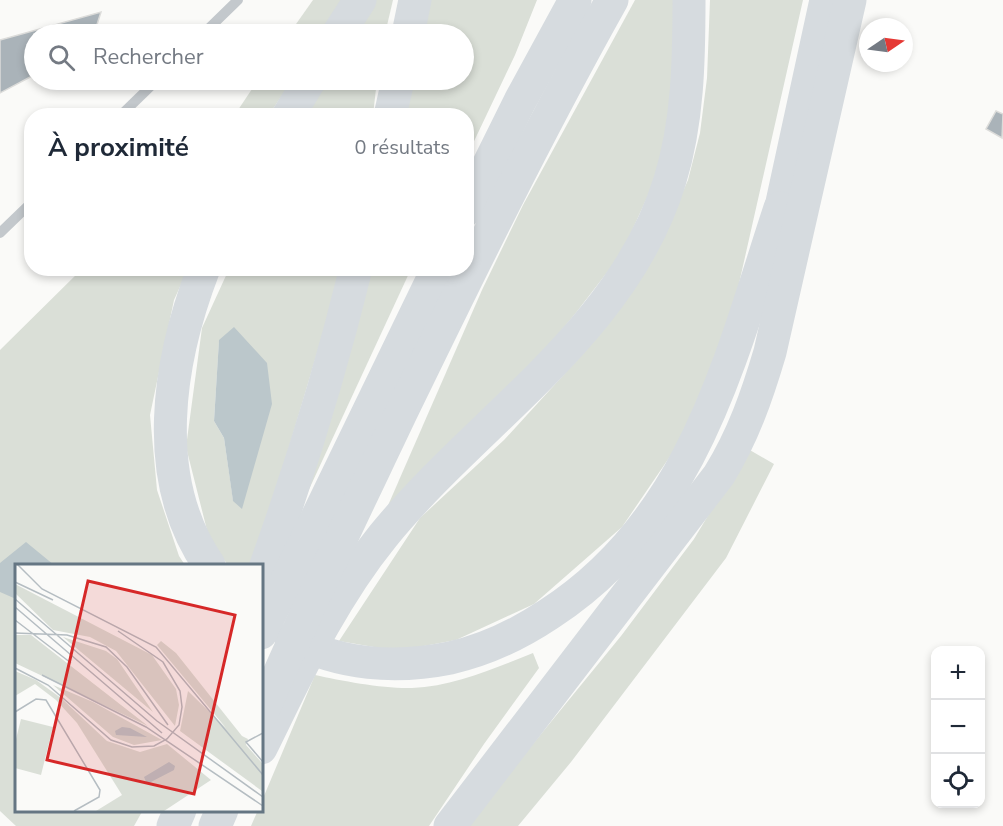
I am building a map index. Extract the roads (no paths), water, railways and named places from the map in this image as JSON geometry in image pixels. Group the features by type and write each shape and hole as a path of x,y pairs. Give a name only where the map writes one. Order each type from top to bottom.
{"highway":[{"path":"344,24 360,0"},
{"path":"410,24 415,0"},
{"path":"474,164 523,63 548,0"},
{"path":"474,194 520,101 575,0"},
{"path":"474,264 577,63 612,0"},
{"path":"262,746 315,639 368,555 422,492 570,344 606,300 641,247 665,196 681,134 687,85 689,0"},
{"path":"699,500 732,414 754,342 780,208 826,0"},
{"path":"450,826 634,588 719,475 736,446 760,386 770,352 850,0"},
{"path":"293,108 304,90"},
{"path":"392,108 396,90"},
{"path":"262,621 280,633 318,652 348,660 378,664 420,662 463,655 514,635 580,592 624,550 665,497 705,425 723,379 780,208"},
{"path":"201,276 181,339 173,381 170,421 172,462 179,497 191,533 206,562"},
{"path":"262,576 294,487 354,276"},
{"path":"361,423 422,276"},
{"path":"262,631 434,276"},
{"path":"262,713 340,542 468,276"},
{"path":"172,826 178,811"},
{"path":"215,826 222,811"},
{"path":"223,826 230,811"}],"lane":[{"path":"213,24 238,0"},
{"path":"128,108 147,90"},
{"path":"0,233 24,210"}]}
